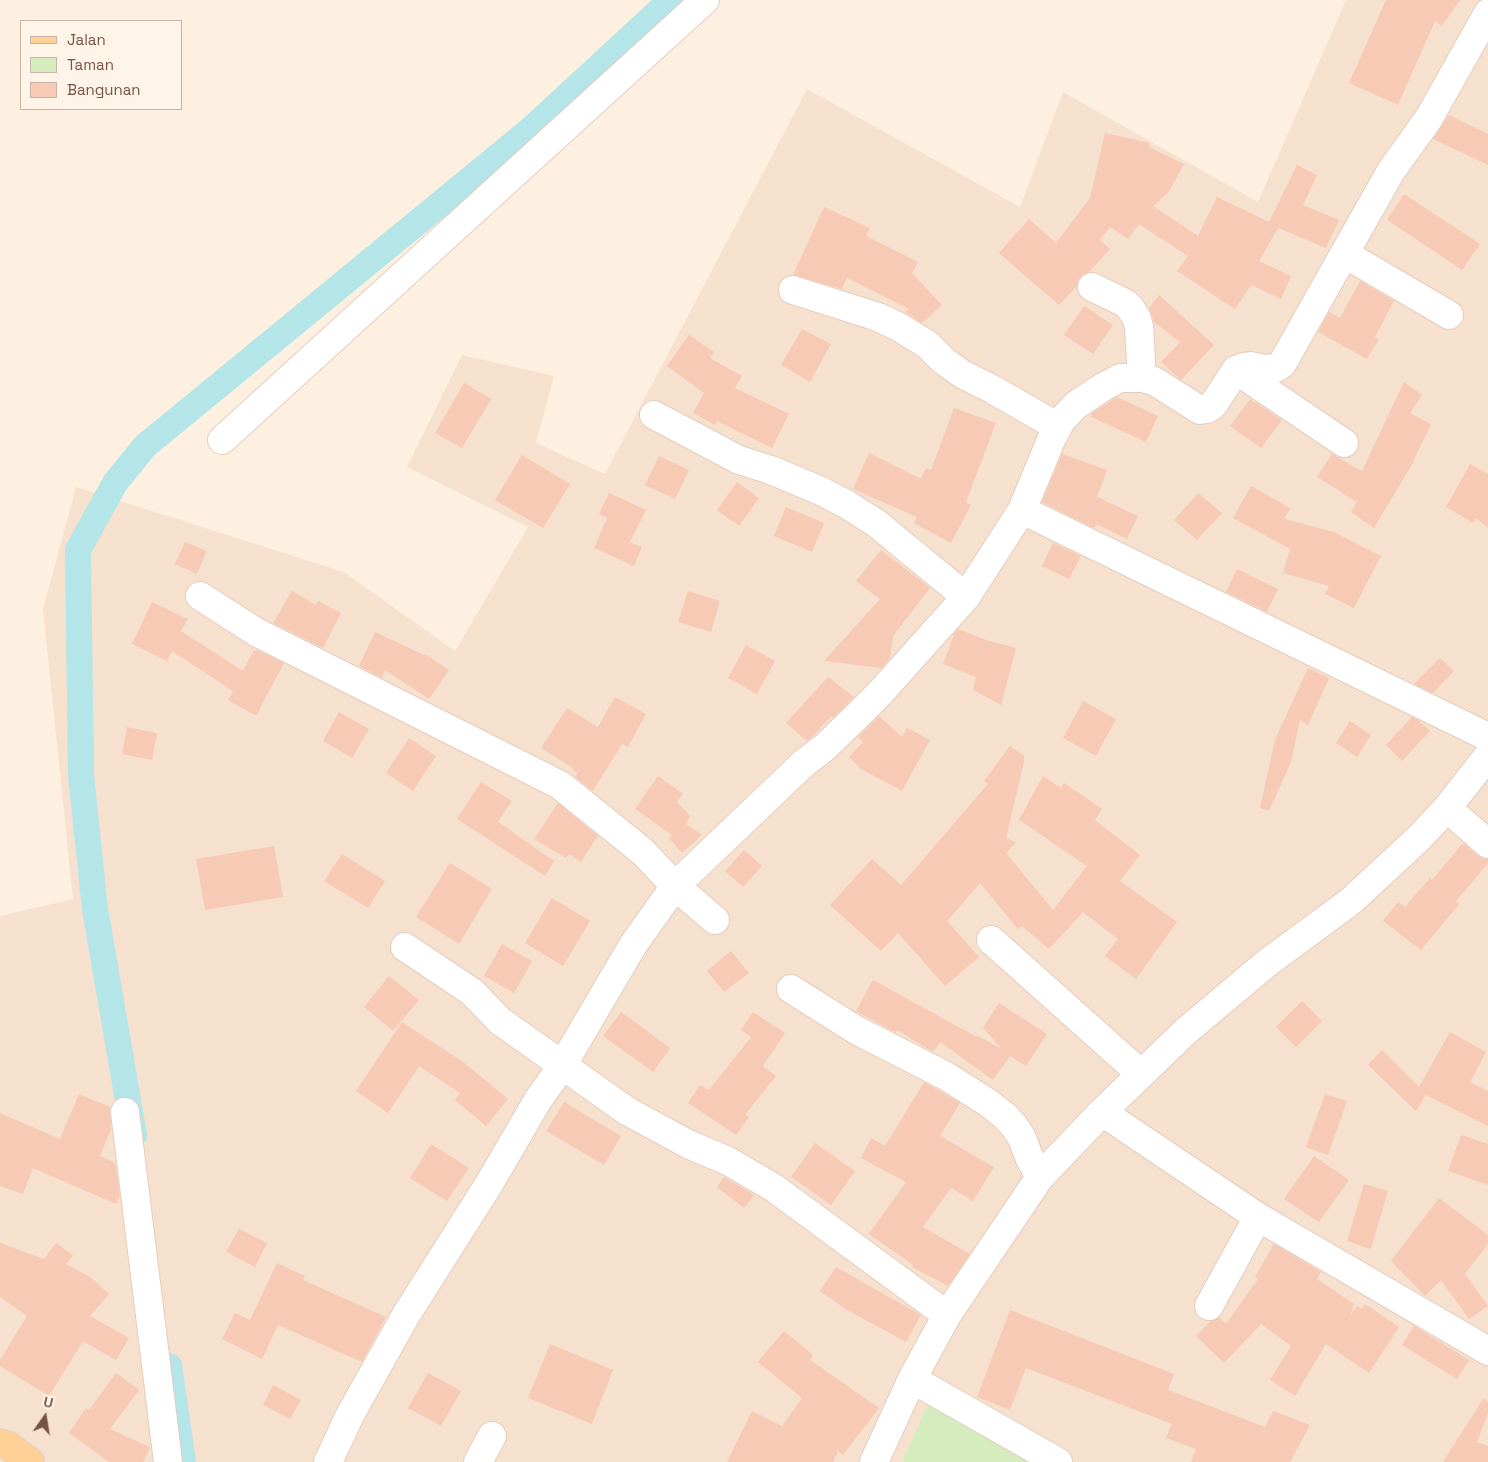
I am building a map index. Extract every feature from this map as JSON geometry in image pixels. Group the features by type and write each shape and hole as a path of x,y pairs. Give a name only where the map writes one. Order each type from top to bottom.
{"main road":[{"path":"0,1443 9,1446 30,1462"}],"street":[{"path":"222,440 704,0"},
{"path":"328,1462 350,1415 406,1315 489,1184 538,1100 562,1066 633,945 675,886 804,763 825,747 860,714 966,597 1022,510 1061,421 1076,405 1120,378 1142,378 1154,381 1200,410 1207,409 1213,405 1236,370 1250,366 1266,369 1276,368 1282,364 1391,172 1429,118 1488,13"},
{"path":"1345,254 1449,314"},
{"path":"1092,287 1125,303 1137,319 1142,378"},
{"path":"793,290 878,317 899,327 928,345 944,362 962,374 992,388 1058,427"},
{"path":"1236,370 1344,443"},
{"path":"654,415 739,460 821,491 846,504 876,523 966,597"},
{"path":"1022,510 1488,737"},
{"path":"200,596 256,632 560,786 643,852 675,886 714,920"},
{"path":"874,1462 912,1379 947,1315 1040,1178 1102,1112 1186,1031 1268,963 1351,902 1420,837 1447,808 1488,756"},
{"path":"1447,808 1488,844"},
{"path":"991,940 1141,1074"},
{"path":"405,947 472,992 500,1021 627,1112 688,1144 728,1161 774,1188 947,1315"},
{"path":"791,989 856,1030 946,1076 987,1102 1004,1116 1022,1138 1040,1178"},
{"path":"125,1112 168,1462"},
{"path":"1102,1112 1258,1218 1488,1351"},
{"path":"1209,1306 1258,1218"},
{"path":"912,1379 1058,1462"},
{"path":"478,1462 492,1436"}],"shaded area":[{"path":"1346,0 1488,0 1488,1462 0,1462 0,916 73,899 43,609 76,487 344,572 455,651 528,527 407,467 462,355 554,376 536,443 605,474 807,89 1020,207 1063,92 1258,202"}],"green space":[{"path":"928,1405 1000,1446 1031,1462 902,1462"}],"building":[{"path":"1386,0 1460,0 1442,26 1435,21 1398,105 1349,83"},
{"path":"1449,115 1488,134 1488,165 1433,139"},
{"path":"1105,133 1150,143 1149,147 1184,164 1168,193 1153,206 1198,236 1217,197 1269,222 1297,165 1317,175 1303,205 1339,220 1326,248 1278,228 1259,261 1291,276 1281,299 1251,285 1235,309 1177,271 1188,256 1139,224 1128,239 1110,227 1100,240 1110,249 1089,272 1083,274 1078,280 1077,286 1059,305 999,253 1029,219 1056,243 1090,198"},
{"path":"1404,194 1480,244 1462,270 1387,220"},
{"path":"824,207 870,228 866,236 918,262 912,273 942,305 922,323 905,312 909,309 847,278 842,289 793,275"},
{"path":"1360,281 1394,301 1375,337 1379,339 1367,359 1318,332 1329,312 1340,318"},
{"path":"1159,295 1214,345 1181,380 1161,362 1180,342 1154,322 1149,308"},
{"path":"1084,306 1113,325 1093,354 1064,335"},
{"path":"802,329 831,344 810,382 781,365"},
{"path":"689,335 714,352 710,358 742,376 735,388 789,414 772,448 717,421 715,425 693,413 704,393 667,366"},
{"path":"1404,382 1422,395 1410,413 1431,424 1410,468 1374,528 1351,512 1357,502 1317,477 1332,454 1362,471"},
{"path":"464,383 491,399 462,448 435,433"},
{"path":"1117,397 1158,416 1146,442 1091,417 1092,413"},
{"path":"1250,399 1282,420 1261,448 1230,426"},
{"path":"954,408 996,423 966,502 971,505 951,543 914,523 917,517 853,489 869,453 921,479 926,468 931,470"},
{"path":"1062,454 1107,470 1097,497 1138,516 1127,539 1096,524 1094,528 1042,502"},
{"path":"522,455 570,484 543,528 495,500"},
{"path":"659,456 689,470 675,499 645,485"},
{"path":"1470,464 1488,474 1488,528 1476,518 1473,523 1446,507"},
{"path":"737,482 759,498 739,526 717,510"},
{"path":"1251,486 1290,508 1284,519 1334,532 1381,556 1354,608 1325,594 1329,586 1283,573 1290,549 1233,518"},
{"path":"609,493 646,510 630,542 642,547 634,566 594,548 607,518 599,514"},
{"path":"1198,493 1222,513 1197,540 1174,520"},
{"path":"786,507 824,523 812,552 774,536"},
{"path":"185,542 207,551 197,574 175,564"},
{"path":"1053,543 1081,556 1069,579 1042,566"},
{"path":"881,550 930,588 893,636 890,658 882,668 824,661 880,599 856,581"},
{"path":"1237,569 1278,589 1267,612 1226,592"},
{"path":"292,591 316,605 318,601 341,613 323,648 273,623"},
{"path":"688,591 720,601 711,632 678,622"},
{"path":"152,602 188,619 181,631 243,671 254,650 284,663 256,716 228,700 233,691 172,651 167,661 132,644"},
{"path":"958,629 986,640 1016,648 1001,705 973,690 976,677 943,664 955,632"},
{"path":"375,632 425,654 449,670 429,699 385,670 382,678 359,666"},
{"path":"746,645 775,661 757,694 728,678"},
{"path":"1440,658 1454,671 1433,693 1414,684"},
{"path":"1308,668 1329,678 1308,725 1300,720 1291,762 1269,811 1260,808 1275,740"},
{"path":"828,677 854,697 833,718 831,716 807,741 786,723"},
{"path":"615,697 646,714 628,747 622,744 593,791 575,777 578,773 574,769 541,748 567,708 598,727"},
{"path":"1083,701 1116,719 1096,756 1063,738"},
{"path":"339,712 369,729 352,758 323,741"},
{"path":"879,716 902,737 907,728 930,740 902,791 861,769 849,757 863,742 858,737"},
{"path":"1412,717 1430,731 1402,761 1386,745"},
{"path":"1350,721 1371,735 1357,757 1336,743"},
{"path":"127,727 157,733 152,760 122,754"},
{"path":"409,738 436,756 413,791 386,773"},
{"path":"1010,746 1024,756 1024,762 1006,838 1016,842 1006,853 1053,910 1087,866 1019,820 1043,776 1061,788 1064,783 1102,809 1095,820 1140,855 1120,881 1177,922 1136,979 1105,956 1118,939 1083,912 1049,949 1022,926 1018,929 980,883 947,921 979,957 945,986 898,933 881,951 830,905 872,859 901,885 988,784 984,781"},
{"path":"658,776 683,794 677,802 690,816 686,824 702,835 682,853 669,838 672,835 635,809"},
{"path":"481,782 512,801 498,822 554,861 545,876 457,819"},
{"path":"558,803 598,836 581,862 569,854 566,858 534,839"},
{"path":"1463,843 1478,856 1488,859 1488,863 1456,901 1459,904 1421,950 1383,921 1398,902 1405,907 1430,878 1432,880"},
{"path":"274,846 283,897 205,910 196,859"},
{"path":"744,850 762,866 743,887 725,871"},
{"path":"342,854 385,881 368,908 324,881"},
{"path":"450,863 492,889 459,944 416,917"},
{"path":"552,898 590,921 563,966 525,943"},
{"path":"502,944 532,961 514,993 484,976"},
{"path":"731,951 749,973 724,992 707,971"},
{"path":"389,976 419,1000 393,1031 364,1007"},
{"path":"873,980 1002,1049 983,1028 999,1003 1047,1034 1026,1066 1010,1056 993,1080 940,1042 933,1052 897,1030 896,1033 856,1011"},
{"path":"1302,1001 1322,1021 1296,1047 1276,1027"},
{"path":"621,1012 670,1048 653,1072 603,1036"},
{"path":"753,1012 785,1033 763,1066 776,1076 745,1115 749,1117 736,1135 688,1103 700,1085 709,1090 751,1037 741,1030"},
{"path":"402,1022 463,1062 508,1099 486,1126 455,1100 460,1093 419,1066 388,1113 356,1091"},
{"path":"1450,1032 1486,1052 1470,1082 1488,1091 1488,1126 1426,1095 1416,1111 1368,1065 1382,1050 1419,1087"},
{"path":"924,1082 960,1103 940,1136 994,1167 973,1201 951,1188 923,1227 970,1254 948,1286 912,1267 913,1265 869,1234 906,1182 861,1158 871,1138 885,1146"},
{"path":"79,1094 110,1107 111,1129 100,1156 115,1163 120,1196 116,1204 33,1168 23,1194 0,1186 0,1113 60,1139"},
{"path":"1325,1094 1347,1101 1328,1155 1306,1147"},
{"path":"564,1102 621,1136 604,1165 546,1131"},
{"path":"1461,1135 1488,1144 1488,1185 1448,1171"},
{"path":"815,1143 855,1171 831,1205 791,1177"},
{"path":"431,1144 469,1168 447,1201 410,1178"},
{"path":"1314,1156 1349,1180 1319,1222 1284,1199"},
{"path":"724,1177 754,1195 744,1208 717,1187"},
{"path":"1364,1184 1388,1191 1371,1249 1347,1241"},
{"path":"1439,1198 1488,1235 1488,1244 1465,1274 1488,1306 1469,1319 1441,1280 1425,1296 1391,1261"},
{"path":"239,1229 267,1243 255,1267 226,1252"},
{"path":"0,1243 44,1259 56,1243 73,1255 66,1264 90,1277 109,1294 90,1316 129,1338 116,1360 83,1341 49,1396 0,1366 0,1360 27,1316 0,1297"},
{"path":"1274,1244 1321,1272 1317,1279 1354,1304 1350,1316 1357,1306 1362,1309 1365,1304 1399,1327 1369,1373 1326,1344 1295,1396 1270,1380 1291,1346 1261,1324 1224,1363 1196,1336 1211,1321 1219,1317 1226,1324 1258,1279 1255,1277"},
{"path":"277,1263 305,1276 303,1280 386,1317 362,1362 278,1325 262,1359 222,1339 235,1313 250,1320"},
{"path":"836,1267 921,1315 906,1342 847,1310 820,1291"},
{"path":"1010,1310 1174,1374 1168,1390 1265,1427 1273,1411 1310,1425 1290,1462 1191,1462 1196,1449 1166,1438 1172,1424 1026,1368 1010,1410 977,1397"},
{"path":"1414,1326 1469,1360 1457,1379 1402,1345"},
{"path":"784,1331 813,1355 810,1360 879,1408 843,1455 838,1451 833,1462 727,1462 752,1411 782,1426 802,1398 758,1362"},
{"path":"550,1344 613,1370 592,1424 528,1398"},
{"path":"116,1373 139,1390 110,1429 150,1447 143,1462 109,1462 69,1433 86,1408 89,1410"},
{"path":"428,1373 461,1391 441,1426 408,1408"},
{"path":"273,1385 301,1400 290,1419 263,1405"},
{"path":"1483,1399 1488,1402 1488,1413 1477,1442 1488,1446 1488,1462 1443,1462"}],"waterway":[{"path":"134,1135 95,909 81,775 78,550 115,483 145,446 530,130 671,0"},
{"path":"169,1366 183,1462"}]}
